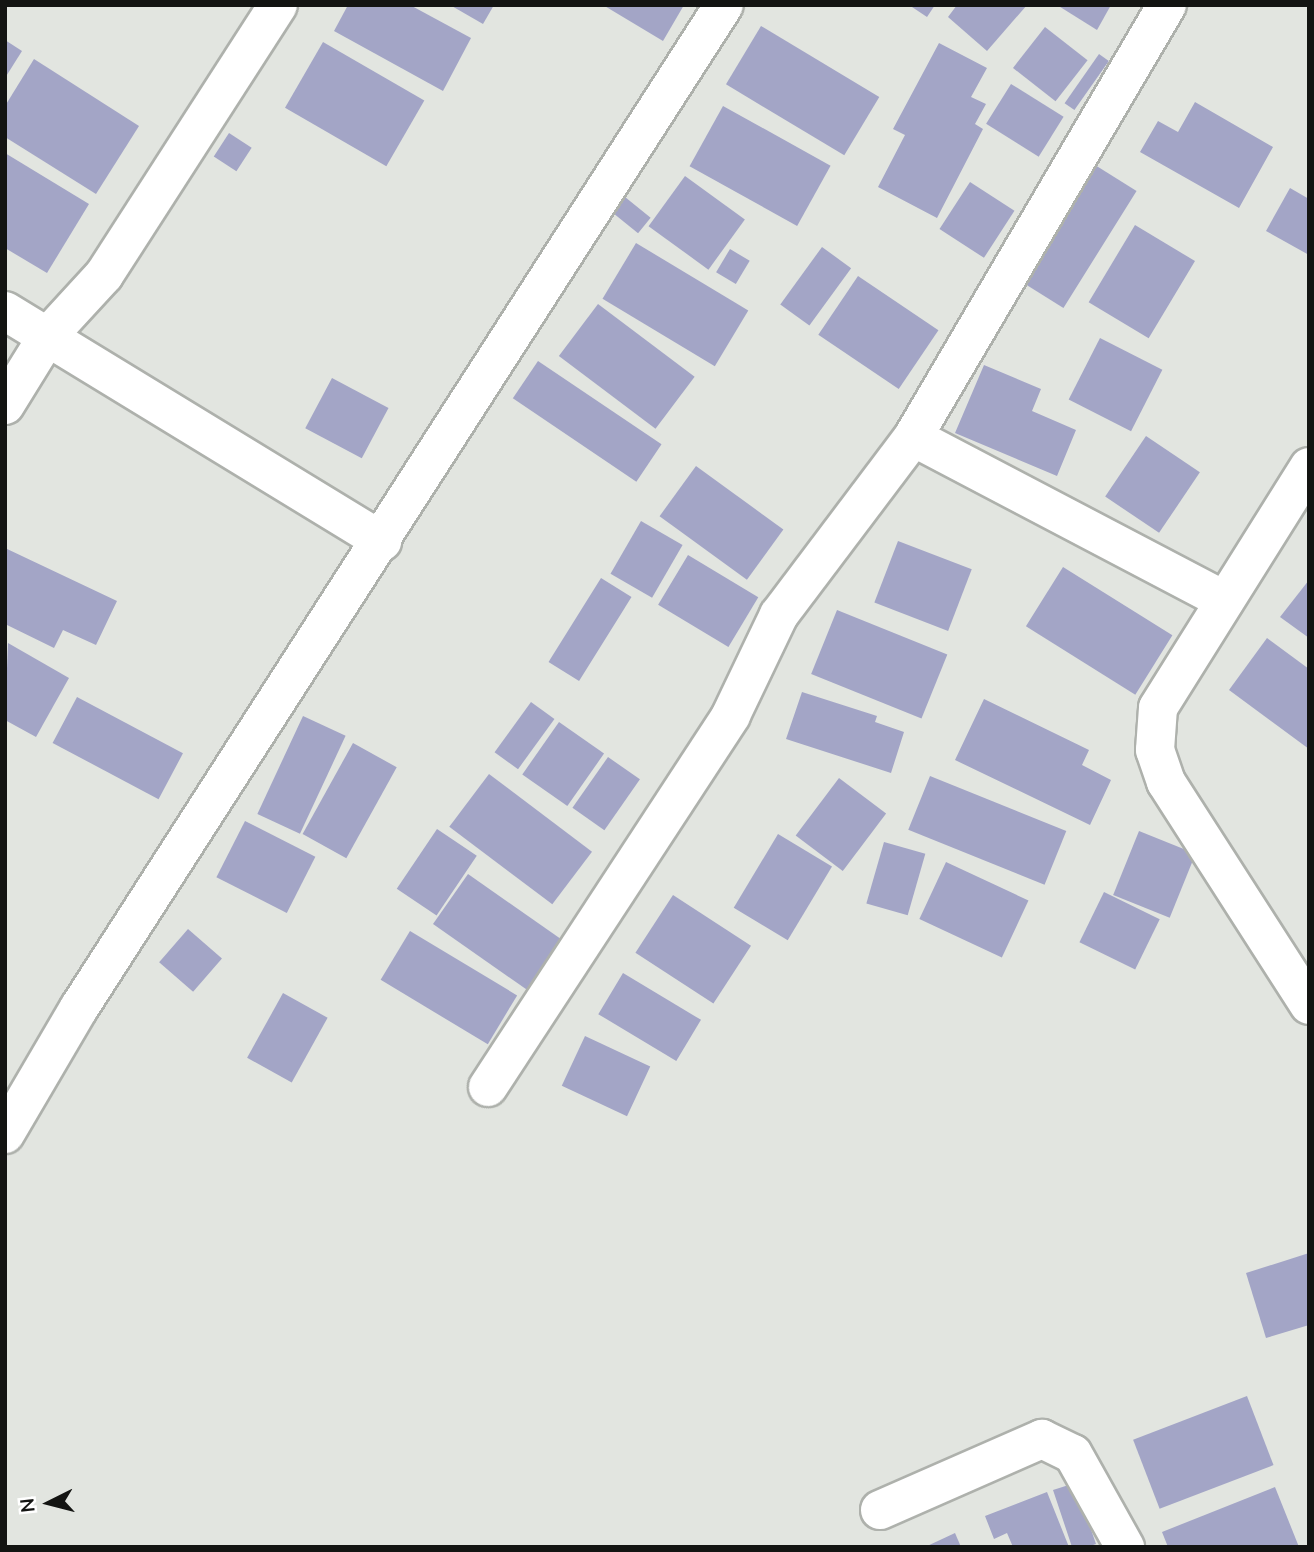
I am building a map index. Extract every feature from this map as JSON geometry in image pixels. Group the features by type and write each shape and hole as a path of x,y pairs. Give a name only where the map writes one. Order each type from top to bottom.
{"street":[{"path":"5,405 47,337 104,275 278,5"},
{"path":"5,1134 79,1008 383,541 724,5"},
{"path":"488,1087 731,715 779,615 913,437 1167,5"},
{"path":"5,311 383,541"},
{"path":"913,437 1225,601"},
{"path":"1309,467 1158,708 1155,750 1166,782 1309,1005"},
{"path":"880,1510 1042,1439 1073,1454 1125,1547"}],"building":[{"path":"348,5 410,5 471,38 443,91 334,31"},
{"path":"450,5 494,5 483,24"},
{"path":"603,5 684,5 663,41"},
{"path":"909,5 935,5 927,17"},
{"path":"957,5 1027,5 987,51 948,17"},
{"path":"1057,5 1111,5 1097,30"},
{"path":"761,26 879,97 844,155 726,84"},
{"path":"1045,27 1088,60 1056,101 1013,68"},
{"path":"5,40 22,51 5,78"},
{"path":"323,42 424,101 386,166 285,108"},
{"path":"939,43 987,68 971,97 986,104 975,124 983,129 937,218 878,187 905,135 893,129"},
{"path":"1099,54 1109,61 1074,110 1065,103"},
{"path":"34,59 139,126 96,194 5,137 5,106"},
{"path":"1011,84 1064,117 1039,157 986,124"},
{"path":"1195,102 1273,147 1239,208 1140,152 1158,121 1178,132"},
{"path":"723,106 831,166 797,226 690,166"},
{"path":"229,133 252,148 236,171 214,156"},
{"path":"5,153 89,204 47,273 5,248"},
{"path":"1095,165 1137,191 1063,308 1022,282"},
{"path":"685,176 745,219 708,270 649,226"},
{"path":"970,182 1014,211 984,258 940,229"},
{"path":"1290,188 1309,199 1309,255 1266,231"},
{"path":"625,197 651,218 638,233 612,213"},
{"path":"1135,225 1195,261 1149,338 1089,302"},
{"path":"636,243 748,310 715,366 603,299"},
{"path":"822,247 851,268 809,326 780,304"},
{"path":"730,249 750,261 736,284 716,272"},
{"path":"858,276 938,330 899,389 818,335"},
{"path":"598,304 695,377 656,429 559,356"},
{"path":"1100,338 1162,370 1131,431 1069,399"},
{"path":"538,361 662,444 636,482 513,398"},
{"path":"984,365 1041,389 1032,411 1076,430 1057,476 955,433"},
{"path":"332,378 389,408 362,458 305,428"},
{"path":"1146,436 1200,472 1159,533 1105,497"},
{"path":"696,466 783,529 747,580 660,516"},
{"path":"641,521 683,545 652,598 610,574"},
{"path":"898,541 972,569 948,631 874,603"},
{"path":"5,548 117,601 96,645 63,630 54,648 5,624"},
{"path":"688,555 758,597 728,647 658,605"},
{"path":"1063,567 1172,635 1135,695 1026,626"},
{"path":"601,578 632,597 579,681 549,662"},
{"path":"1309,580 1309,638 1280,617"},
{"path":"837,610 947,655 921,719 811,674"},
{"path":"1267,638 1309,669 1309,749 1229,690"},
{"path":"8,643 69,678 36,737 5,720"},
{"path":"802,692 877,716 875,722 904,732 891,773 786,739"},
{"path":"77,697 183,753 159,799 53,743"},
{"path":"984,699 1089,750 1082,765 1111,780 1090,825 955,760"},
{"path":"531,702 554,719 518,769 495,752"},
{"path":"303,716 346,736 300,834 257,814"},
{"path":"559,722 604,754 567,806 522,774"},
{"path":"353,743 397,767 346,858 303,834"},
{"path":"608,757 640,779 604,830 572,808"},
{"path":"489,774 592,852 552,904 449,827"},
{"path":"930,776 1066,831 1045,885 908,830"},
{"path":"839,778 886,814 843,871 796,836"},
{"path":"245,821 315,857 287,913 216,877"},
{"path":"437,829 477,856 437,916 397,889"},
{"path":"1139,831 1196,854 1170,918 1113,895"},
{"path":"778,834 832,866 788,940 734,908"},
{"path":"884,842 925,854 908,915 866,904"},
{"path":"946,862 1028,900 1002,958 919,919"},
{"path":"468,874 563,941 528,991 433,924"},
{"path":"1104,892 1160,919 1135,970 1079,942"},
{"path":"673,895 751,946 713,1004 635,953"},
{"path":"188,929 222,959 193,992 159,962"},
{"path":"410,931 517,995 488,1044 381,980"},
{"path":"623,973 701,1020 676,1061 598,1014"},
{"path":"283,993 328,1018 292,1082 247,1058"},
{"path":"585,1036 650,1066 627,1116 562,1086"},
{"path":"1309,1253 1309,1325 1266,1338 1246,1273"},
{"path":"1247,1396 1274,1465 1160,1509 1133,1440"},
{"path":"1075,1483 1096,1544 1087,1547 1072,1547 1053,1490"},
{"path":"1275,1487 1299,1547 1168,1547 1162,1532"},
{"path":"1047,1492 1069,1547 1013,1547 1007,1533 994,1539 985,1516"},
{"path":"955,1533 961,1547 925,1547"}]}
